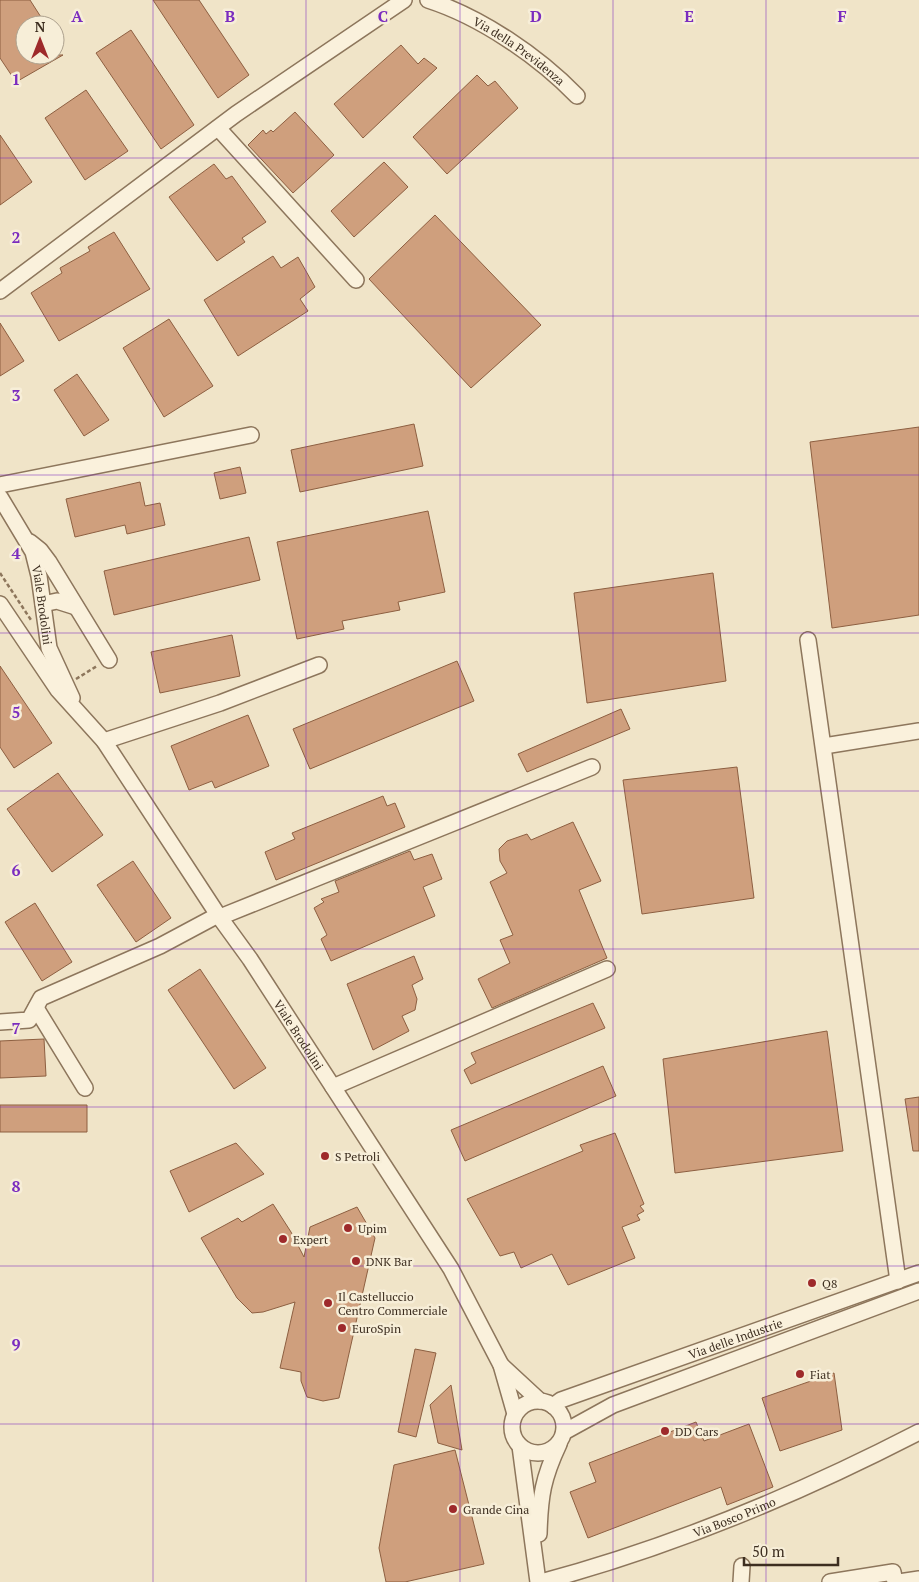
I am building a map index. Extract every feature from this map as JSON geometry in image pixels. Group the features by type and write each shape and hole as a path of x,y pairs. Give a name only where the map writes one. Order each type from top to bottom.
{"street":[{"path":"0,291 218,128 404,0"},
{"name":"Via della Previdenza","path":"428,0 456,9 524,51 555,73 577,96"},
{"path":"218,128 356,280"},
{"path":"0,485 250,435"},
{"name":"Viale Brodolini","path":"0,497 33,552 39,576 49,648 81,715"},
{"path":"27,540 40,550 109,660"},
{"path":"43,604 57,601 76,607"},
{"name":"Viale Brodolini","path":"0,604 58,690 104,741 219,916 250,959 451,1269 500,1365 515,1414"},
{"path":"808,640 898,1281"},
{"path":"104,741 220,703 319,666"},
{"path":"824,746 919,731"},
{"path":"0,1022 30,1020 39,1003 219,916 592,767"},
{"path":"333,1087 607,969"},
{"path":"39,1003 85,1088"},
{"name":"Via delle Industrie","path":"546,1403 560,1400 919,1273"},
{"name":"Via delle Industrie","path":"561,1438 613,1405 919,1291"},
{"name":"Viale Brodolini","path":"500,1365 546,1403"},
{"path":"535,1550 539,1534 539,1499 544,1479 561,1438 562,1417 546,1403 526,1404 515,1414 512,1434 520,1446 539,1582"},
{"name":"Via Bosco Primo","path":"539,1582 668,1544 790,1493 919,1432"},
{"path":"520,1446 535,1454 544,1453 561,1438"},
{"path":"741,1582 742,1566"},
{"path":"830,1582 893,1572 895,1582"},
{"path":"899,1582 919,1579"}],"path":[{"path":"0,573 33,622"},
{"path":"66,685 109,660"}],"building":[{"path":"0,0 30,0 40,15 15,15 15,65 46,65 16,82 0,58"},
{"path":"153,0 199,0 249,75 218,98"},
{"path":"131,30 194,125 161,149 96,53"},
{"path":"401,45 418,64 424,58 437,68 363,138 334,104"},
{"path":"477,75 488,86 495,81 518,108 447,174 413,137"},
{"path":"86,90 128,151 85,180 45,118"},
{"path":"295,112 334,155 293,193 248,145 263,130 266,134 271,130 273,132"},
{"path":"0,135 32,182 0,205"},
{"path":"384,162 408,187 354,237 331,211"},
{"path":"214,164 226,179 232,176 266,222 242,238 245,242 217,261 169,197"},
{"path":"435,215 541,325 471,388 369,279"},
{"path":"114,232 150,289 59,341 31,293 62,273 60,268 90,251 88,247"},
{"path":"273,256 281,268 298,257 315,287 300,299 308,311 238,356 204,300"},
{"path":"169,319 213,386 164,417 123,348"},
{"path":"0,323 24,361 0,376"},
{"path":"77,374 109,420 84,436 54,390"},
{"path":"414,424 423,466 300,492 291,450"},
{"path":"919,427 919,615 832,628 810,442"},
{"path":"240,467 246,493 220,499 214,473"},
{"path":"140,482 145,506 160,503 165,525 127,534 125,525 75,537 66,499"},
{"path":"428,511 445,592 398,602 400,610 342,621 344,629 297,639 277,542"},
{"path":"249,537 260,580 114,615 104,571"},
{"path":"713,573 726,681 587,703 574,593"},
{"path":"232,635 240,676 160,693 151,652"},
{"path":"457,661 474,701 310,769 293,729"},
{"path":"0,666 52,743 14,768 0,747"},
{"path":"621,709 630,729 527,772 518,754"},
{"path":"248,715 269,766 215,788 212,781 189,790 171,746"},
{"path":"737,767 754,898 642,914 623,780"},
{"path":"58,773 103,835 52,872 7,809"},
{"path":"383,796 387,806 395,803 405,827 276,880 265,852 295,839 292,833"},
{"path":"573,822 601,881 579,890 607,958 492,1008 478,979 510,963 500,940 513,935 490,882 507,873 500,861 499,849 507,841 527,834 531,840"},
{"path":"410,851 414,860 432,854 442,879 423,887 435,916 331,961 321,939 327,935 314,908 324,902 321,899 339,892 335,881"},
{"path":"133,861 171,918 136,942 97,885"},
{"path":"35,903 72,962 42,981 5,922"},
{"path":"414,956 423,979 412,985 417,999 415,1010 402,1016 409,1031 373,1050 347,984"},
{"path":"200,969 266,1068 234,1089 168,990"},
{"path":"593,1003 605,1028 471,1084 464,1070 476,1063 471,1053"},
{"path":"827,1031 843,1151 675,1173 663,1059"},
{"path":"44,1039 46,1076 0,1078 0,1041"},
{"path":"603,1066 616,1096 465,1161 451,1130"},
{"path":"919,1097 919,1151 913,1151 905,1099"},
{"path":"0,1105 87,1105 87,1132 0,1132"},
{"path":"615,1133 644,1204 640,1206 644,1211 637,1215 640,1220 622,1227 635,1258 568,1285 552,1254 521,1268 514,1252 500,1256 467,1199 583,1151 580,1145"},
{"path":"236,1143 264,1174 189,1212 170,1171"},
{"name":"Il Castelluccio Centro Commerciale","path":"273,1204 304,1257 310,1227 357,1207 375,1238 339,1398 323,1401 307,1397 301,1381 301,1372 280,1368 295,1302 263,1312 252,1313 237,1298 201,1238 238,1218 242,1222"},
{"path":"415,1349 436,1353 416,1437 398,1432"},
{"path":"834,1373 842,1430 780,1451 762,1398"},
{"path":"451,1385 462,1450 438,1443 430,1405"},
{"path":"696,1422 704,1441 749,1424 773,1487 727,1505 721,1487 588,1538 570,1492 596,1482 589,1463"},
{"path":"455,1450 484,1564 405,1582 386,1582 379,1548 394,1465"}],"place":[{"name":"S Petroli","path":"325,1156"},
{"name":"Upim","path":"348,1228"},
{"name":"Expert","path":"283,1239"},
{"name":"DNK Bar","path":"356,1261"},
{"name":"Q8","path":"812,1283"},
{"name":"Il Castelluccio Centro Commerciale","path":"328,1303"},
{"name":"EuroSpin","path":"342,1328"},
{"name":"Fiat","path":"800,1374"},
{"name":"DD Cars","path":"665,1431"},
{"name":"Grande Cina","path":"453,1509"}]}
